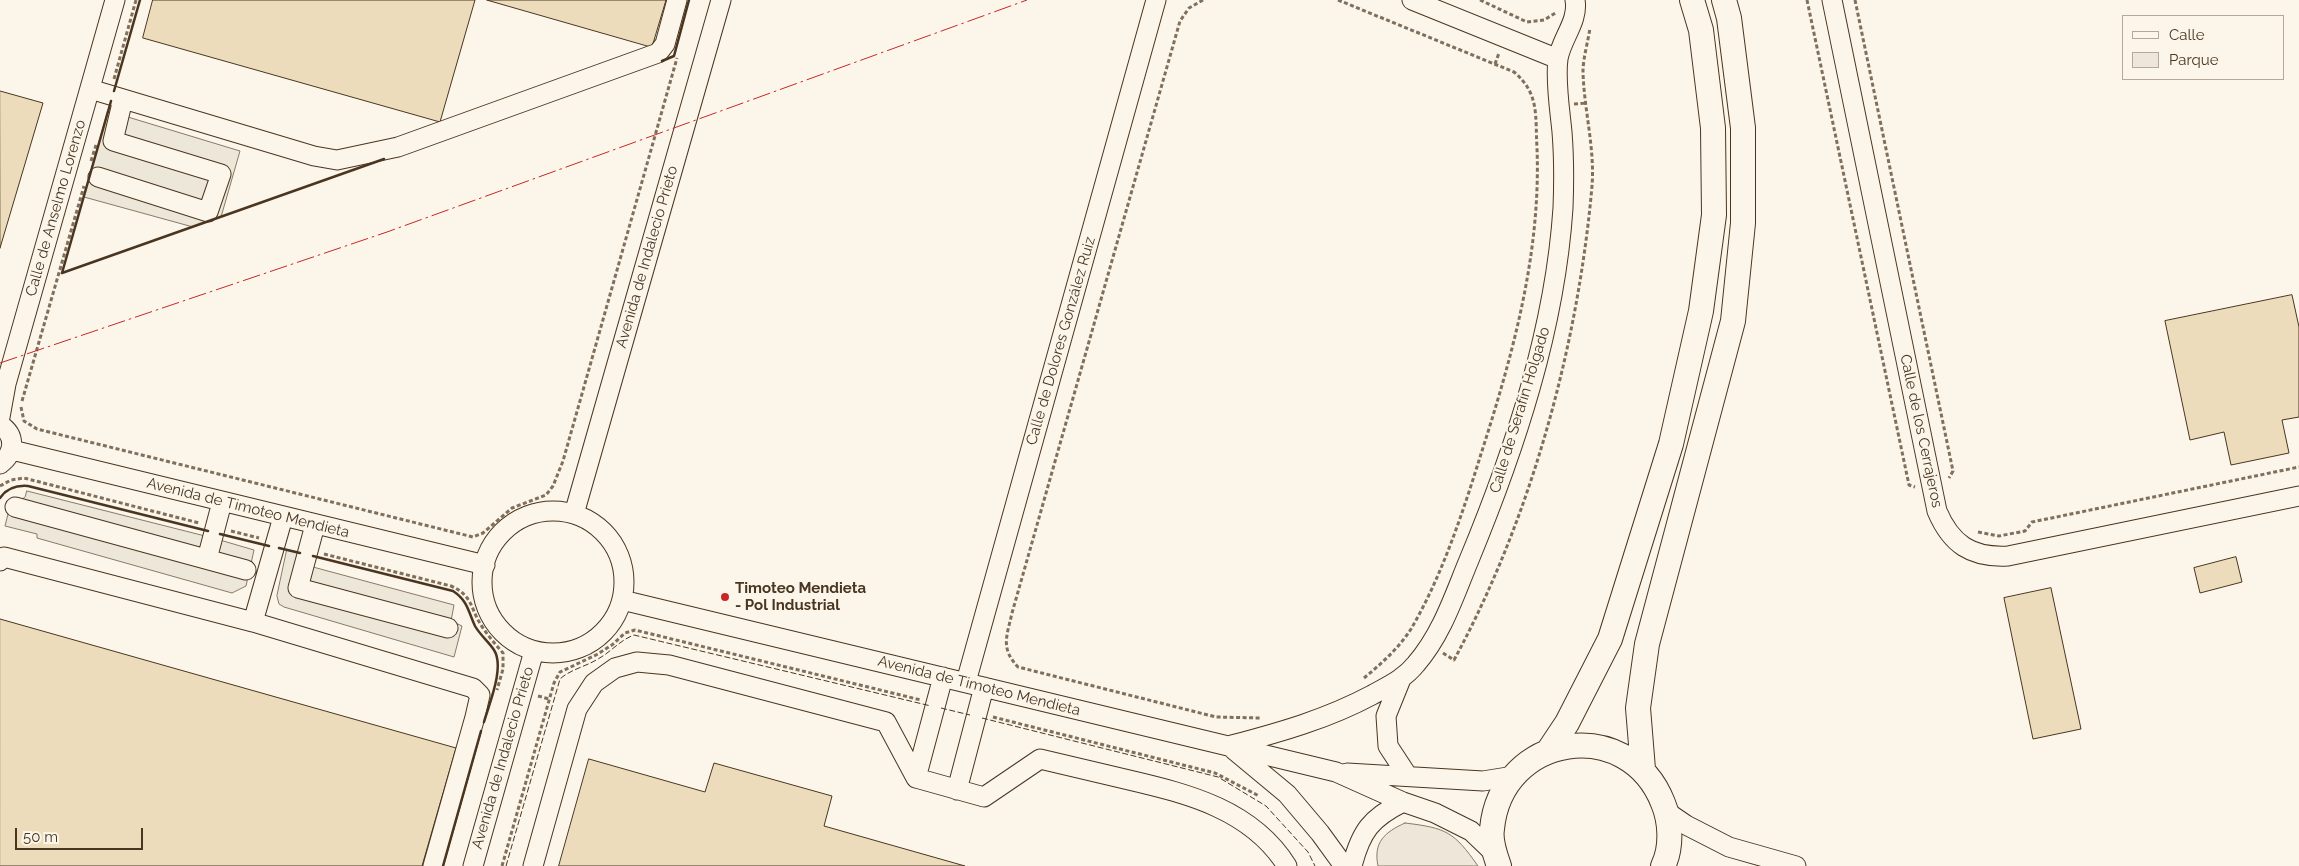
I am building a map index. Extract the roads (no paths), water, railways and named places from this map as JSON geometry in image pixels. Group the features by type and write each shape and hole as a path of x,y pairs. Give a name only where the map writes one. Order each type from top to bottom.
{"main road":[{"path":"1549,750 1571,716 1610,640 1671,444 1701,311 1714,216 1713,128 1701,30 1692,0"},
{"path":"1643,769 1638,708 1647,644 1733,321 1742,232 1743,128 1724,0"},
{"path":"1497,860 1491,830 1499,798 1514,776 1528,761 1549,750 1582,744 1615,751 1643,769 1658,789 1667,812 1670,839 1663,866"}],"street":[{"name":"Calle de Anselmo Lorenzo","path":"0,418 6,384 115,0"},
{"path":"90,89 314,156 337,160 398,147 658,53 665,44 677,0"},
{"name":"Avenida de Indalecio Prieto","path":"574,514 721,0"},
{"name":"Calle de Dolores González Ruiz","path":"957,790 975,685 1156,0"},
{"path":"1412,0 1558,59 1577,10 1568,3"},
{"name":"Calle de los Cerrajeros","path":"1832,0 1937,511 1944,528 1958,544 1974,553 1991,557 2008,556 2299,496"},
{"name":"Calle de Serafín Holgado","path":"1229,746 1302,726 1356,703 1401,679 1416,664 1444,621 1496,494 1543,342 1560,250 1563,204 1564,166 1558,59"},
{"path":"90,176 208,212 221,174 113,141 117,97"},
{"path":"0,425 10,435 6,457"},
{"name":"Avenida de Timoteo Mendieta","path":"6,457 222,502 485,565"},
{"path":"207,559 222,502"},
{"path":"14,507 246,570"},
{"path":"555,511 574,514 591,522 604,533 615,547 623,573 622,600 616,615 607,628 595,639 581,647 566,652 549,653 534,650 517,643 503,632 492,618 485,601 482,583 485,565 497,539 518,520 536,513 555,511"},
{"path":"253,622 283,517"},
{"path":"315,525 298,588 448,628"},
{"path":"0,561 4,557 253,622 473,688 480,695 433,866"},
{"name":"Avenida de Timoteo Mendieta","path":"622,600 1336,772 1403,802 1435,812 1471,831 1497,860"},
{"name":"Avenida de Indalecio Prieto","path":"472,866 534,650"},
{"path":"533,866 578,709 594,683 615,668 636,662 669,665 886,722 916,778 984,797 1040,759 1170,789 1204,800 1229,811 1262,835 1277,850 1287,866"},
{"path":"916,778 943,677"},
{"name":"Calle de Serafín Holgado","path":"1401,679 1386,716 1388,746 1408,775"},
{"path":"1229,746 1287,794 1320,833 1344,866"},
{"name":"Avenida de Timoteo Mendieta","path":"1336,772 1482,781 1514,776"},
{"path":"1352,866 1356,849 1368,826 1381,813 1403,802"},
{"path":"1667,812 1686,825 1729,847 1796,866"}],"place":[{"name":"Timoteo Mendieta - Pol Industrial","path":"725,597"}]}
